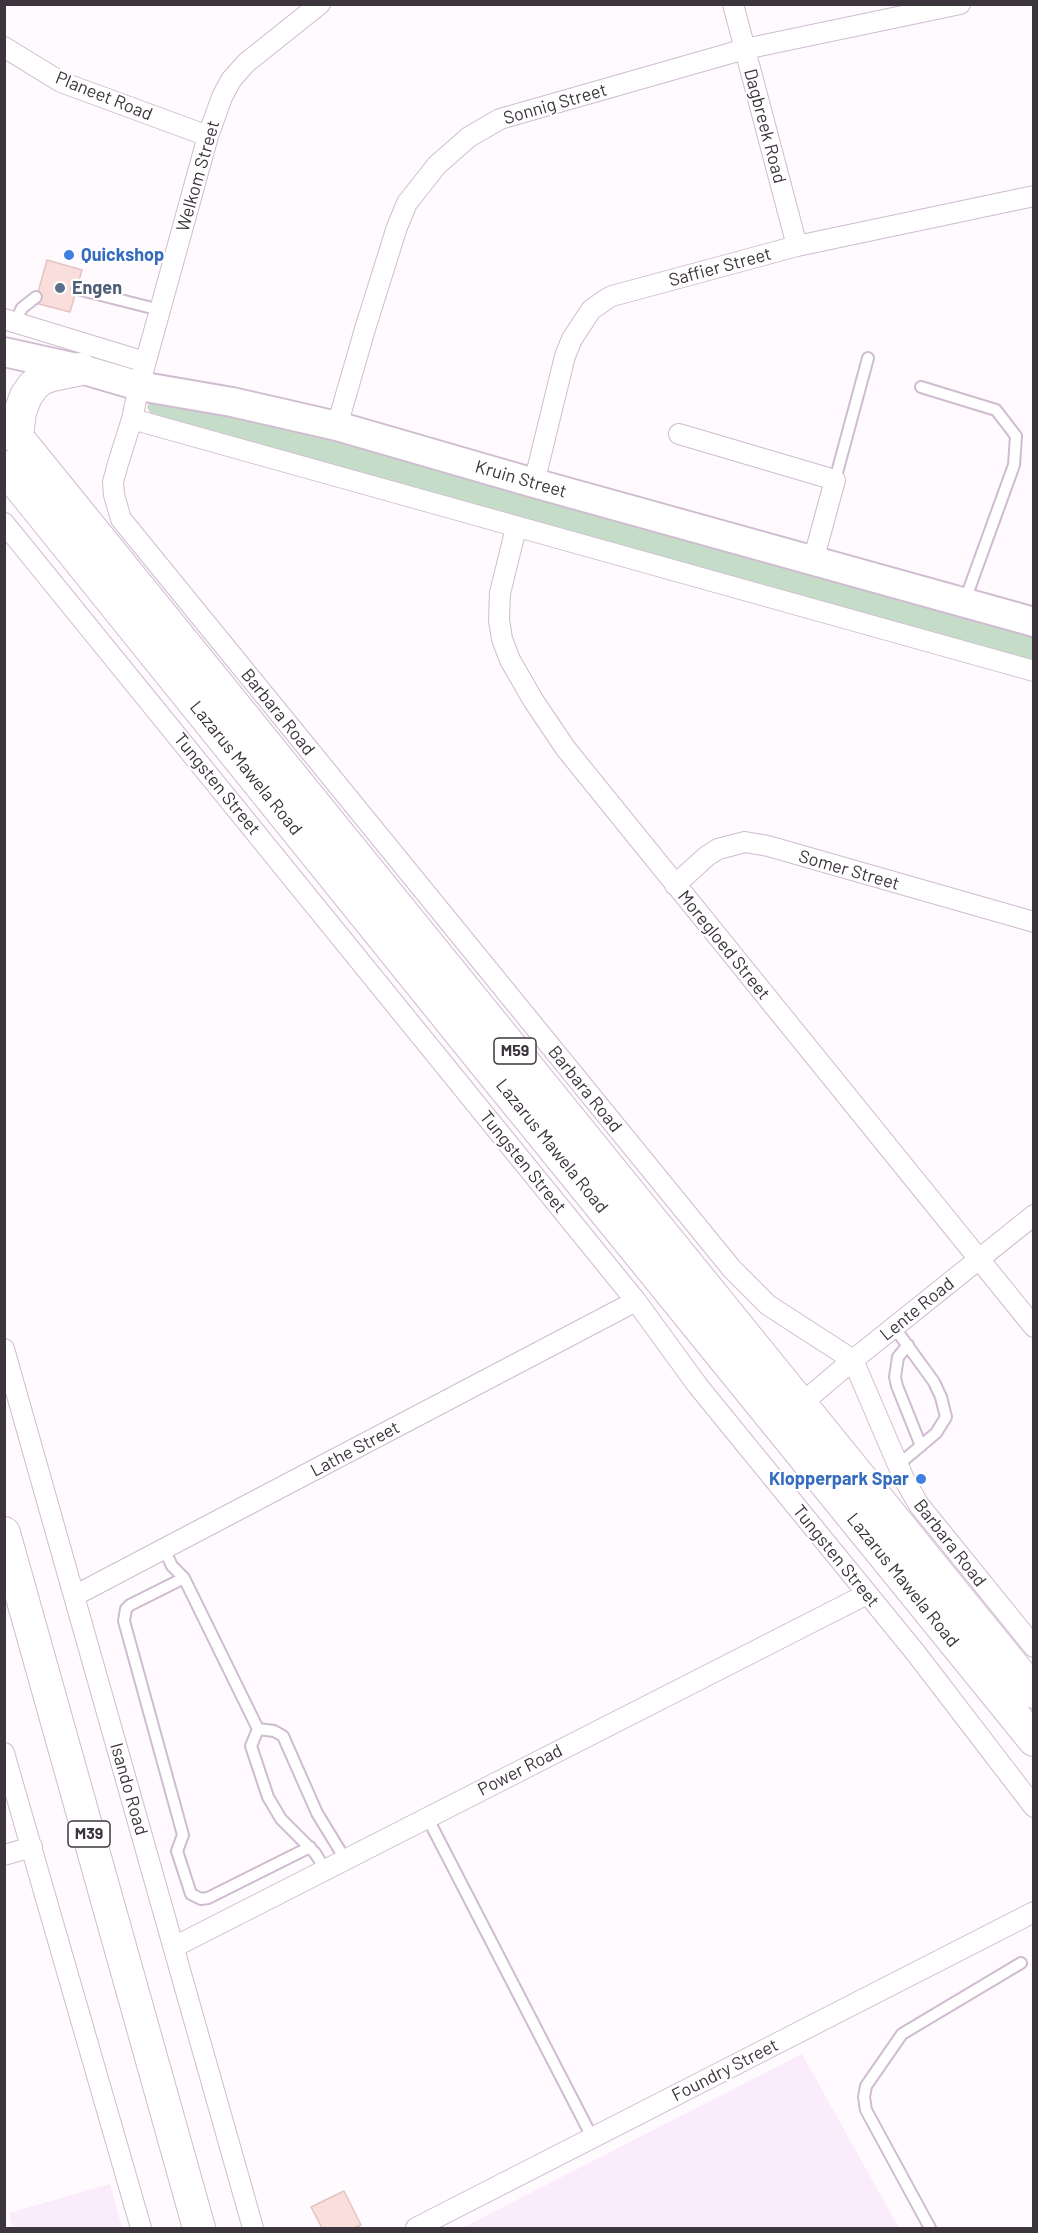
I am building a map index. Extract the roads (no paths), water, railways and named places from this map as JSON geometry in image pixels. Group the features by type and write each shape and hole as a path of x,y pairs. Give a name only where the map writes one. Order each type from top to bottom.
{"main road":[{"name":"Kruin Street","path":"4,352 81,369 142,374 232,402 338,426 1034,622"},
{"path":"11,428 26,396 41,379 81,369"},
{"name":"Lazarus Mawela Road","path":"11,428 1034,1692"},
{"name":"Lazarus Mawela Road","path":"4,467 1034,1740"},
{"path":"801,1404 802,1428 807,1442 838,1500"},
{"name":"M39","path":"4,1533 199,2229"}],"street":[{"name":"Welkom Street","path":"142,374 208,136 222,97 231,80 246,63 320,4"},
{"name":"Dagbreek Road","path":"733,4 797,246"},
{"name":"Sonnig Street","path":"338,426 364,329 397,227 415,191 446,155 470,137 500,119 745,49 960,4"},
{"name":"Planeet Road","path":"4,47 61,82 208,136"},
{"name":"Saffier Street","path":"534,483 566,356 578,327 591,310 612,296 797,246 1034,196"},
{"path":"10,320 142,374"},
{"name":"Barbara Road","path":"142,374 132,419 113,482 121,519 732,1269 768,1305 853,1360 911,1493 926,1515 1034,1647"},
{"path":"132,419 1034,671"},
{"path":"679,434 836,480 813,561"},
{"name":"Tungsten Street","path":"4,523 636,1301 698,1386 915,1652 1034,1807"},
{"name":"Moregloed Street","path":"516,528 498,605 502,639 510,660 533,700 566,749 1034,1327"},
{"name":"Somer Street","path":"675,885 718,849 745,842 768,846 1034,922"},
{"name":"Lente Road","path":"801,1404 1034,1215"},
{"name":"Lathe Street","path":"74,1596 636,1301"},
{"name":"Isando Road","path":"4,1349 253,2229"},
{"name":"Power Road","path":"174,1947 867,1594"},
{"path":"4,1753 141,2229"},
{"path":"4,1855 32,1847"},
{"name":"Foundry Street","path":"416,2229 1034,1912"}],"lane":[{"path":"77,289 160,310"},
{"path":"10,320 36,297"},
{"path":"836,480 868,358"},
{"path":"921,387 996,410 1016,436 1014,465 964,603"},
{"path":"894,1327 934,1382 946,1417 936,1433 898,1465"},
{"path":"908,1345 898,1357 895,1377 921,1446"},
{"path":"164,1549 172,1566 184,1578 258,1729 251,1746 268,1797 281,1819 310,1847 325,1869"},
{"path":"184,1578 130,1605 126,1610 124,1621 183,1835 177,1851 191,1894 201,1899 208,1898 310,1847"},
{"path":"258,1729 274,1731 283,1736 318,1813 345,1859"},
{"path":"427,1817 592,2137"},
{"path":"930,2229 866,2110 864,2097 866,2086 902,2034 1021,1963"}],"place":[{"name":"Quickshop","path":"69,255"},
{"name":"Engen","path":"60,288"},
{"name":"Klopperpark Spar","path":"921,1479"}]}
